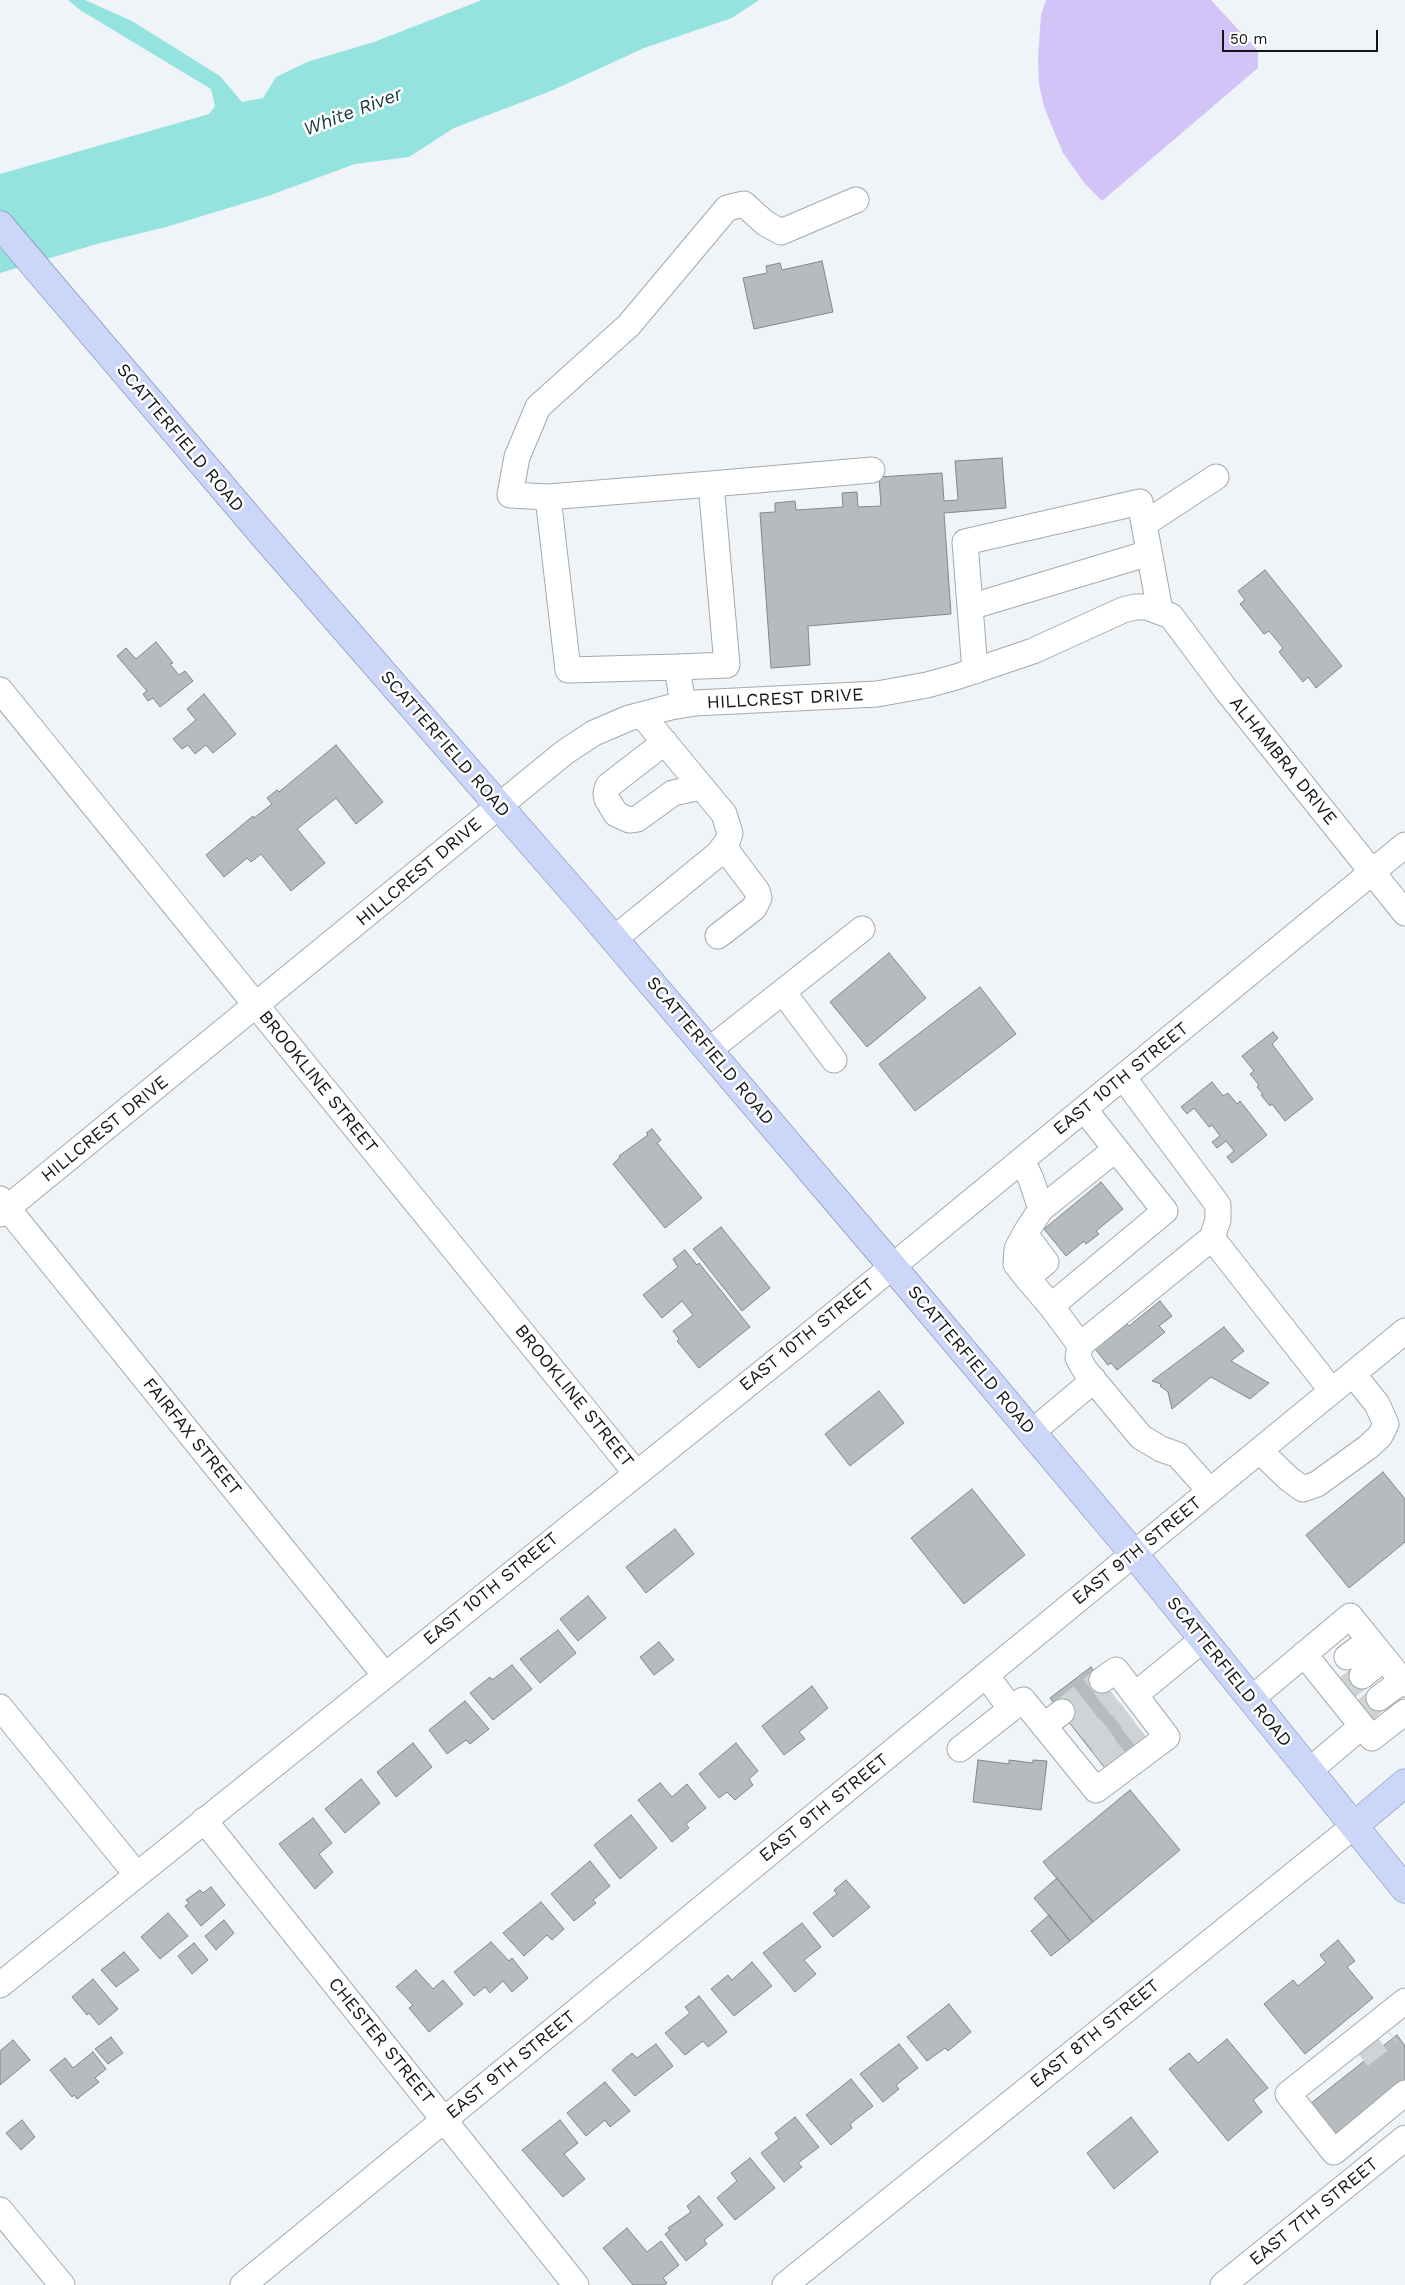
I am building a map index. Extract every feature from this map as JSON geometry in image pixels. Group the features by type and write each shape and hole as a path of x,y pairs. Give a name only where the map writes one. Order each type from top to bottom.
{"main road":[{"name":"SCATTERFIELD ROAD","path":"0,224 111,357 614,939 892,1266 1134,1554 1405,1889"},
{"name":"EAST 8TH STREET","path":"1354,1826 1405,1782"}],"street":[{"path":"856,200 781,232 765,222 744,204 727,208 629,325 538,408 517,457 510,495 548,497 872,470"},
{"path":"1144,524 1216,477"},
{"path":"548,497 568,670 727,665 711,484"},
{"path":"975,671 965,542 1140,502 1160,611"},
{"path":"970,607 1149,553"},
{"name":"HILLCREST DRIVE","path":"2,1207 257,1006 566,752 594,733 642,715 684,705 877,694 927,685 1034,651 1123,610 1135,607 1148,607 1160,611"},
{"name":"ALHAMBRA DRIVE","path":"1160,611 1170,616 1227,691 1405,912"},
{"path":"677,668 684,705"},
{"name":"BROOKLINE STREET","path":"0,690 636,1473"},
{"path":"614,939 724,847 730,833 724,814 642,715"},
{"path":"664,742 608,786 607,799 616,814 628,820 637,819 674,793 701,787"},
{"name":"EAST 10TH STREET","path":"137,1875 892,1266 1405,845"},
{"path":"718,936 754,908 759,898 724,847"},
{"path":"709,1050 862,929"},
{"path":"783,992 834,1060"},
{"path":"1123,1077 1218,1205 1218,1220 1212,1238 1080,1345 1078,1358 1141,1437 1161,1449 1178,1455 1210,1491"},
{"path":"1051,1306 1165,1211 1084,1109"},
{"path":"1080,1345 1016,1264 1017,1249 1041,1209 1116,1149"},
{"path":"1022,1160 1034,1185 1041,1209"},
{"name":"FAIRFAX STREET","path":"2,1207 384,1674"},
{"path":"1212,1238 1332,1392"},
{"name":"EAST 9TH STREET","path":"243,2285 1405,1332"},
{"path":"1260,1450 1289,1479 1303,1489 1317,1484 1368,1447 1380,1436 1386,1424 1377,1404 1353,1374"},
{"path":"1032,1432 1094,1380"},
{"path":"1250,1699 1350,1616 1404,1683 1364,1714 1309,1770"},
{"path":"960,1749 1023,1700 1073,1743 1096,1790 1166,1737 1128,1705 1202,1640"},
{"path":"1340,1678 1376,1650"},
{"path":"1304,1654 1340,1678 1364,1714 1372,1738 1405,1712"},
{"path":"986,1675 1011,1709"},
{"path":"0,1707 137,1875 0,1985"},
{"name":"CHESTER STREET","path":"204,1820 576,2285"},
{"name":"EAST 8TH STREET","path":"785,2285 1354,1826"},
{"path":"1356,2178 1288,2094 1354,2052 1394,2016"},
{"path":"1334,2152 1405,2093"},
{"name":"EAST 7TH STREET","path":"1222,2285 1405,2138"},
{"path":"0,2210 62,2285"}],"shaded area":[{"path":"1046,0 1211,0 1258,51 1258,68 1102,201 1085,184 1063,153 1044,107 1039,84 1038,58 1041,15"}],"water":[{"name":"White River","path":"68,0 85,0 132,21 220,76 242,102 263,98 276,77 307,62 374,42 482,0 759,0 732,18 644,48 551,91 454,128 409,157 355,164 268,196 166,227 97,244 0,273 0,174 209,114 215,106 211,89 80,10"}],"building":[{"path":"822,261 833,312 754,329 743,278 767,273 766,266 780,263 782,270"},
{"path":"1002,458 1006,508 944,513 951,614 808,626 810,665 771,668 760,513 775,512 775,503 795,501 796,510 843,507 842,493 857,492 858,507 881,506 879,477 942,473 944,501 958,500 955,461"},
{"path":"1265,570 1342,666 1316,688 1308,677 1303,682 1279,652 1283,648 1269,631 1264,634 1240,604 1245,600 1238,591"},
{"path":"156,642 173,663 170,664 179,675 185,671 193,681 160,707 153,698 148,701 143,694 147,691 117,656 126,648 136,659"},
{"path":"204,694 236,734 213,753 206,745 195,754 188,745 182,749 173,739 196,720 187,709"},
{"path":"336,745 383,802 356,824 336,798 297,829 325,863 291,891 261,854 251,862 247,858 224,877 206,855 253,816 254,818 272,804 267,798 277,790 279,792"},
{"path":"889,953 926,998 867,1047 830,1002"},
{"path":"980,987 1016,1034 915,1111 879,1064"},
{"path":"1273,1032 1278,1038 1272,1044 1313,1099 1285,1121 1272,1104 1270,1106 1261,1095 1263,1094 1257,1087 1259,1085 1250,1074 1254,1071 1242,1056"},
{"path":"1212,1082 1223,1096 1228,1093 1237,1104 1240,1101 1267,1135 1232,1163 1227,1157 1234,1151 1226,1141 1217,1148 1212,1142 1220,1136 1212,1125 1209,1127 1194,1108 1187,1114 1181,1107"},
{"path":"652,1129 661,1140 657,1143 702,1198 665,1228 613,1164 619,1156 648,1135 646,1133"},
{"path":"1101,1182 1123,1209 1096,1231 1099,1234 1086,1244 1084,1241 1066,1256 1044,1229"},
{"path":"721,1227 770,1288 742,1311 693,1249"},
{"path":"685,1250 697,1265 699,1263 750,1327 699,1368 677,1341 679,1339 673,1331 693,1315 682,1301 662,1318 643,1295 678,1267 673,1259"},
{"path":"1160,1301 1172,1316 1159,1326 1165,1332 1117,1370 1111,1363 1108,1365 1095,1349 1127,1324 1129,1326"},
{"path":"1224,1327 1244,1351 1231,1361 1269,1383 1250,1399 1211,1377 1172,1409 1168,1392 1160,1386 1161,1384 1152,1381"},
{"path":"879,1391 904,1423 850,1466 825,1434"},
{"path":"1383,1472 1405,1499 1405,1542 1349,1588 1306,1535"},
{"path":"972,1489 1025,1555 964,1604 911,1538"},
{"path":"675,1529 694,1554 646,1593 626,1567"},
{"path":"588,1596 606,1618 578,1641 560,1619"},
{"path":"558,1630 576,1653 540,1683 520,1659"},
{"path":"659,1642 674,1660 654,1675 640,1657"},
{"path":"512,1665 532,1689 493,1720 470,1693 490,1677 492,1680"},
{"path":"1091,1667 1148,1741 1108,1772 1050,1698"},
{"path":"812,1686 828,1708 799,1732 805,1739 784,1755 762,1726"},
{"path":"465,1701 489,1729 470,1744 466,1740 447,1754 429,1730"},
{"path":"413,1743 432,1767 396,1797 377,1772"},
{"path":"736,1743 758,1771 749,1779 753,1785 735,1800 727,1792 719,1798 699,1774"},
{"path":"978,1760 1009,1764 1009,1760 1033,1763 1033,1760 1047,1761 1041,1810 973,1802"},
{"path":"361,1779 380,1803 345,1833 325,1809"},
{"path":"660,1783 672,1797 687,1784 706,1808 686,1824 689,1828 672,1842 638,1800"},
{"path":"1130,1790 1180,1850 1093,1922 1043,1862"},
{"path":"631,1815 657,1848 620,1879 594,1845"},
{"path":"313,1818 332,1843 319,1854 333,1872 315,1889 279,1844"},
{"path":"590,1861 610,1886 593,1900 596,1903 574,1921 551,1894"},
{"path":"1057,1878 1093,1922 1070,1941 1034,1898"},
{"path":"846,1880 870,1907 833,1937 813,1913 837,1894 834,1890"},
{"path":"211,1887 225,1905 201,1926 185,1906 189,1903 186,1900 200,1890 203,1893"},
{"path":"541,1902 564,1929 552,1940 547,1935 524,1956 503,1933"},
{"path":"168,1913 188,1936 160,1959 141,1937"},
{"path":"1049,1915 1070,1941 1051,1956 1031,1931"},
{"path":"224,1920 234,1933 216,1950 205,1936"},
{"path":"802,1923 821,1947 804,1960 816,1974 795,1992 763,1953"},
{"path":"1338,1940 1355,1961 1347,1967 1373,1998 1305,2054 1264,2004 1293,1980 1298,1986 1326,1963 1320,1955"},
{"path":"491,1942 509,1961 512,1958 528,1978 512,1992 503,1981 490,1993 485,1987 474,1996 454,1972"},
{"path":"194,1943 208,1960 192,1974 178,1956"},
{"path":"124,1952 139,1970 116,1987 101,1970"},
{"path":"752,1962 772,1986 734,2016 711,1989 728,1975 732,1980"},
{"path":"416,1970 433,1989 443,1980 463,2004 429,2032 409,2008 413,2005 396,1987"},
{"path":"93,1979 118,2009 99,2025 89,2013 87,2015 72,1997"},
{"path":"699,1996 727,2032 708,2047 703,2041 685,2055 665,2033 690,2013 685,2007"},
{"path":"949,2004 971,2032 948,2051 945,2048 927,2061 907,2037"},
{"path":"1397,2035 1405,2046 1405,2080 1335,2135 1310,2104"},
{"path":"111,2037 123,2053 108,2064 95,2049"},
{"path":"1227,2039 1268,2088 1253,2100 1262,2112 1228,2141 1169,2069 1189,2053 1198,2063"},
{"path":"13,2040 30,2060 0,2085 0,2051"},
{"path":"656,2044 673,2066 635,2096 612,2070 632,2053 637,2058"},
{"path":"899,2044 918,2068 896,2085 899,2089 883,2102 860,2074"},
{"path":"93,2052 106,2069 95,2078 99,2082 77,2099 74,2095 72,2097 50,2070 65,2058 73,2068"},
{"path":"851,2079 873,2106 850,2124 852,2128 831,2145 806,2115"},
{"path":"605,2082 630,2111 610,2127 605,2120 586,2136 567,2113"},
{"path":"795,2117 819,2147 798,2163 802,2167 784,2182 761,2153 779,2139 775,2133"},
{"path":"1131,2117 1158,2152 1114,2189 1087,2153"},
{"path":"22,2120 35,2137 21,2150 6,2133"},
{"path":"560,2120 578,2143 564,2154 585,2179 563,2197 522,2150"},
{"path":"750,2158 775,2188 735,2220 717,2198 737,2181 731,2173"},
{"path":"699,2196 723,2225 704,2240 707,2244 686,2261 665,2234 670,2230 668,2228 691,2212 687,2206"},
{"path":"627,2228 647,2252 661,2241 679,2265 663,2278 667,2283 664,2285 633,2285 603,2248"}],"tunnel":[{"path":"1343,1691 1362,1676"},
{"path":"1062,1712 1102,1680"},
{"path":"1075,1729 1115,1697"},
{"path":"1361,1714 1379,1698"},
{"path":"1088,1744 1128,1713"},
{"path":"1100,1761 1140,1729"},
{"path":"1360,2056 1390,2033"}]}
